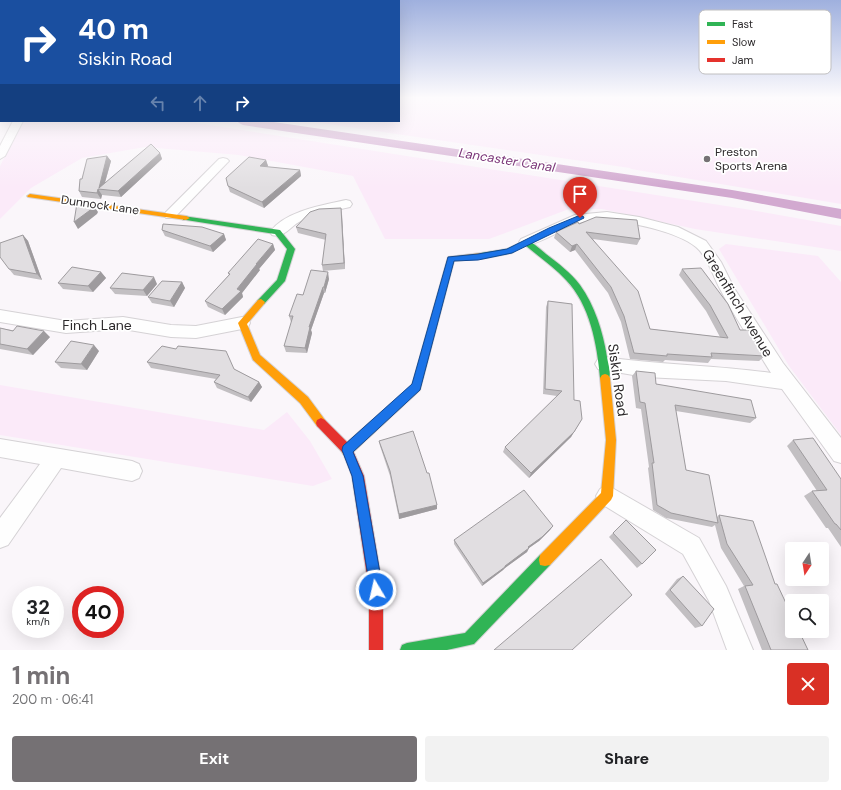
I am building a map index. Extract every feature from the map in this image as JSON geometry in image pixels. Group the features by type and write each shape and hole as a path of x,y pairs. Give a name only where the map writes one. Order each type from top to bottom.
{"street":[{"path":"0,156 15,127"},
{"path":"170,215 223,161"},
{"name":"Dunnock Lane","path":"30,196 170,215 277,232"},
{"path":"346,204 309,212 293,220 277,232 291,249 281,281 242,323 256,357 304,400 320,423 347,450 358,476 376,590 376,650"},
{"name":"Greenfinch Avenue","path":"526,242 580,218 607,216 639,221 673,230 702,244 716,265 727,289 777,368 841,454"},
{"path":"347,450 416,386 451,259 478,257 509,251 526,242"},
{"name":"Siskin Road","path":"526,242 570,279 590,310 604,364 611,440 607,496"},
{"name":"Finch Lane","path":"0,316 66,327 124,323 171,331 196,332 242,323"},
{"path":"604,364 644,370 726,374 787,382"},
{"path":"0,448 132,471"},
{"path":"0,537 56,458"},
{"path":"407,650 469,639 607,496 692,546 718,594 740,650"}],"shaded area":[{"path":"20,127 224,127 745,209 841,226 841,251 695,229 602,209 569,209 489,239 385,239 353,176 239,155 145,147 82,158 31,188 0,219 0,166"},
{"path":"351,127 841,127 841,204 630,168"},
{"path":"726,244 818,256 841,282 841,435 789,366 719,249"},
{"path":"0,385 264,430 287,412 310,441 332,479 313,486 0,435"}],"building":[{"path":"151,144 160,153 118,191 98,189 97,193 79,191 80,179 82,179 87,159 107,156 99,188"},
{"path":"249,157 266,160 260,166 300,170 262,202 228,186 226,178"},
{"path":"77,203 94,206 74,222"},
{"path":"341,208 344,263 322,265 326,234 296,227 310,212 319,209"},
{"path":"596,217 637,220 640,239 586,232 638,291 650,329 728,338 710,305 682,269 701,268 728,304 740,330 749,330 765,356 711,353 712,357 667,354 667,356 634,353 624,316 611,287 577,244 572,246 556,232 578,222 579,224"},
{"path":"163,224 202,227 224,234 210,246 162,230"},
{"path":"23,235 37,274 9,269 0,257 0,243"},
{"path":"258,239 273,244 237,289 241,291 222,309 205,301 230,274 228,273"},
{"path":"72,267 101,272 88,286 58,283"},
{"path":"311,270 328,272 309,327 305,348 284,346 293,316 289,316 297,294 303,295"},
{"path":"122,273 154,277 143,290 110,288"},
{"path":"162,281 182,282 170,301 148,297"},
{"path":"548,301 572,304 574,400 580,401 582,419 574,432 531,473 505,447 562,391 545,389"},
{"path":"17,326 44,331 27,349 0,344 0,328 13,331"},
{"path":"71,341 94,345 81,364 55,362"},
{"path":"162,346 176,349 178,346 226,351 234,369 259,382 248,397 214,382 220,375 147,362"},
{"path":"636,371 655,373 656,384 751,400 756,418 675,405 686,470 709,475 718,523 671,513 657,505 652,463 654,463 645,403 640,402"},
{"path":"413,431 427,473 429,473 437,505 399,514 390,471 379,441"},
{"path":"813,438 841,479 841,530 835,524 812,491 827,490 793,440"},
{"path":"524,490 553,526 542,537 528,547 529,548 483,583 454,540"},
{"path":"719,515 753,521 775,584 777,584 785,601 785,638 802,638 808,650 771,650 745,586 753,585 727,544"},
{"path":"626,520 656,550 642,564 613,533"},
{"path":"601,559 632,595 572,650 494,650"},
{"path":"683,576 714,609 702,626 670,590"}],"waterway":[{"name":"Lancaster Canal","path":"285,127 732,194 841,214"}],"traffic: fast":[{"path":"186,218 277,232 291,249 281,281 261,302"},
{"path":"481,256 509,251 526,242 569,278 577,287 590,311 599,339 605,378"},
{"path":"407,650 469,639 545,560"}],"traffic: slow":[{"path":"30,196 186,218"},
{"path":"347,450 416,387 451,259 481,256"},
{"path":"261,302 242,323 256,357 304,400 321,423"},
{"path":"545,560 607,496 611,440 605,378"}],"traffic: jam":[{"path":"321,423 347,450 358,476 376,590 376,650"}],"place":[{"name":"Preston Sports Arena","path":"707,159"}],"route":[{"path":"376,590 358,476 347,450 416,386 451,259 478,257 509,251 580,218"}]}
